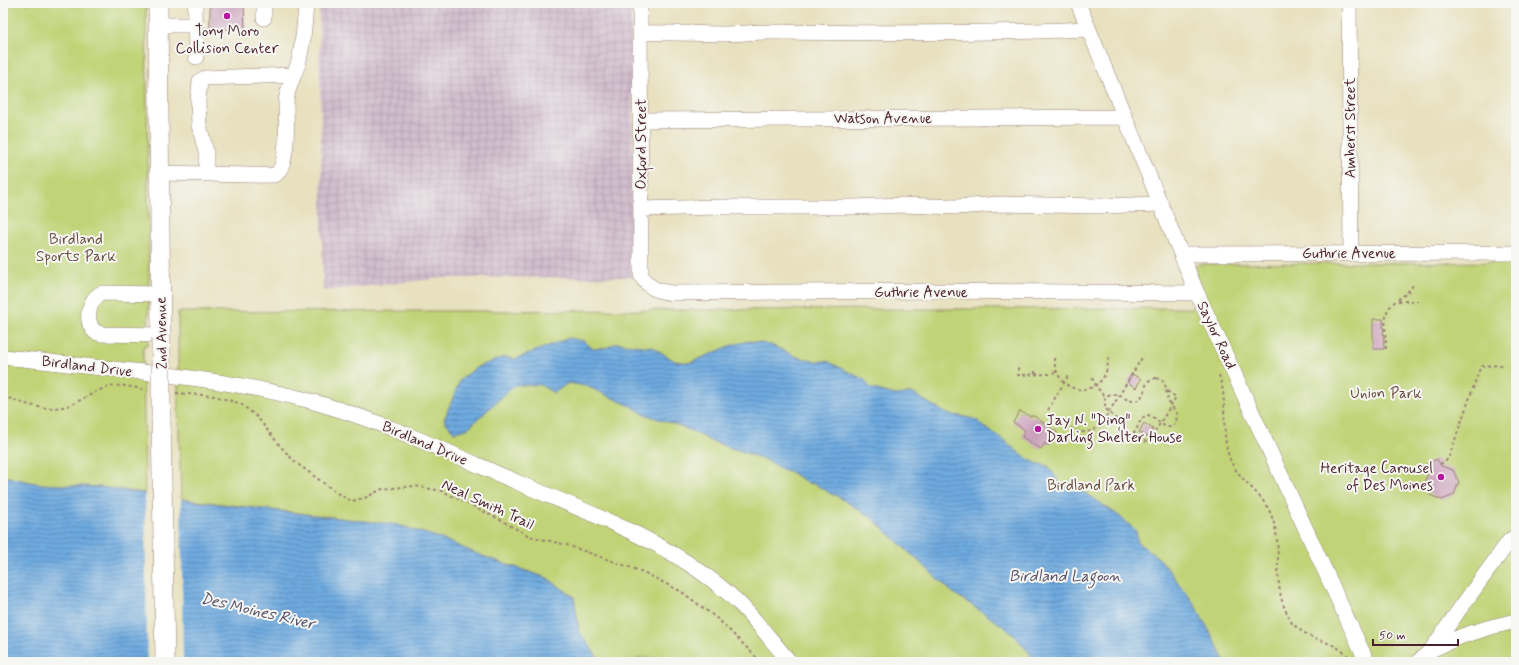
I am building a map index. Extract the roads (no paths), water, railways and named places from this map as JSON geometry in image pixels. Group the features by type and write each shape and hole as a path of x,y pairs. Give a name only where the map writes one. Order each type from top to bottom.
{"main road":[{"name":"2nd Avenue","path":"158,3 160,337 165,662"}],"street":[{"path":"195,3 196,57"},
{"path":"159,173 240,176 277,174 284,160 286,97 298,61 305,23 306,3"},
{"name":"Oxford Street","path":"640,3 641,276 646,284"},
{"name":"Saylor Road","path":"1078,3 1162,204 1197,293 1367,662"},
{"name":"Amherst Street","path":"1349,3 1351,253"},
{"path":"158,25 196,25"},
{"path":"640,33 669,32 722,34 768,32 905,32 922,34 1088,29"},
{"path":"206,174 206,152 199,125 198,101 200,81 205,78 294,75"},
{"name":"Watson Avenue","path":"640,120 1125,117"},
{"path":"641,208 854,207 902,205 956,207 1001,204 1098,206 1162,204"},
{"name":"Guthrie Avenue","path":"1181,254 1516,252"},
{"name":"Guthrie Avenue","path":"646,284 657,291 672,293 936,291 1197,293"},
{"path":"160,294 102,293 97,295 93,300 90,306 89,314 90,324 95,332 102,334 160,337"},
{"name":"Birdland Drive","path":"3,357 187,377 250,387 320,404 396,430 604,519 663,547 712,580 740,604 790,662"},
{"path":"1418,662 1431,650 1510,540 1516,537"},
{"path":"1431,650 1462,636 1516,621"}],"water":[{"name":"Birdland Lagoon","path":"569,338 584,341 593,349 606,348 616,343 652,347 675,361 689,363 732,345 749,341 771,345 797,357 814,361 827,361 865,380 870,388 895,395 912,393 947,414 977,420 1023,456 1036,463 1048,466 1061,485 1084,492 1118,515 1136,531 1138,543 1160,559 1193,602 1225,662 1037,662 1016,637 1003,626 952,592 872,518 837,496 815,484 808,483 789,471 780,469 774,464 708,440 686,428 644,414 635,408 586,386 568,383 554,393 540,385 515,385 467,429 454,432 444,420 460,380 477,367 504,357 515,359"},
{"name":"Des Moines River","path":"3,476 39,484 100,487 202,502 398,525 436,537 485,557 547,578 574,597 579,631 602,662 3,662"}],"place":[{"name":"Tony Moro Collision Center","path":"227,16"},
{"name":"Jay N. \"Ding\" Darling Shelter House","path":"1038,429"},
{"name":"Heritage Carousel of Des Moines","path":"1441,477"}],"park label":[{"name":"Birdland Sports Park","path":"76,248"},
{"name":"Union Park","path":"1386,393"},
{"name":"Birdland Park","path":"1091,485"}]}
